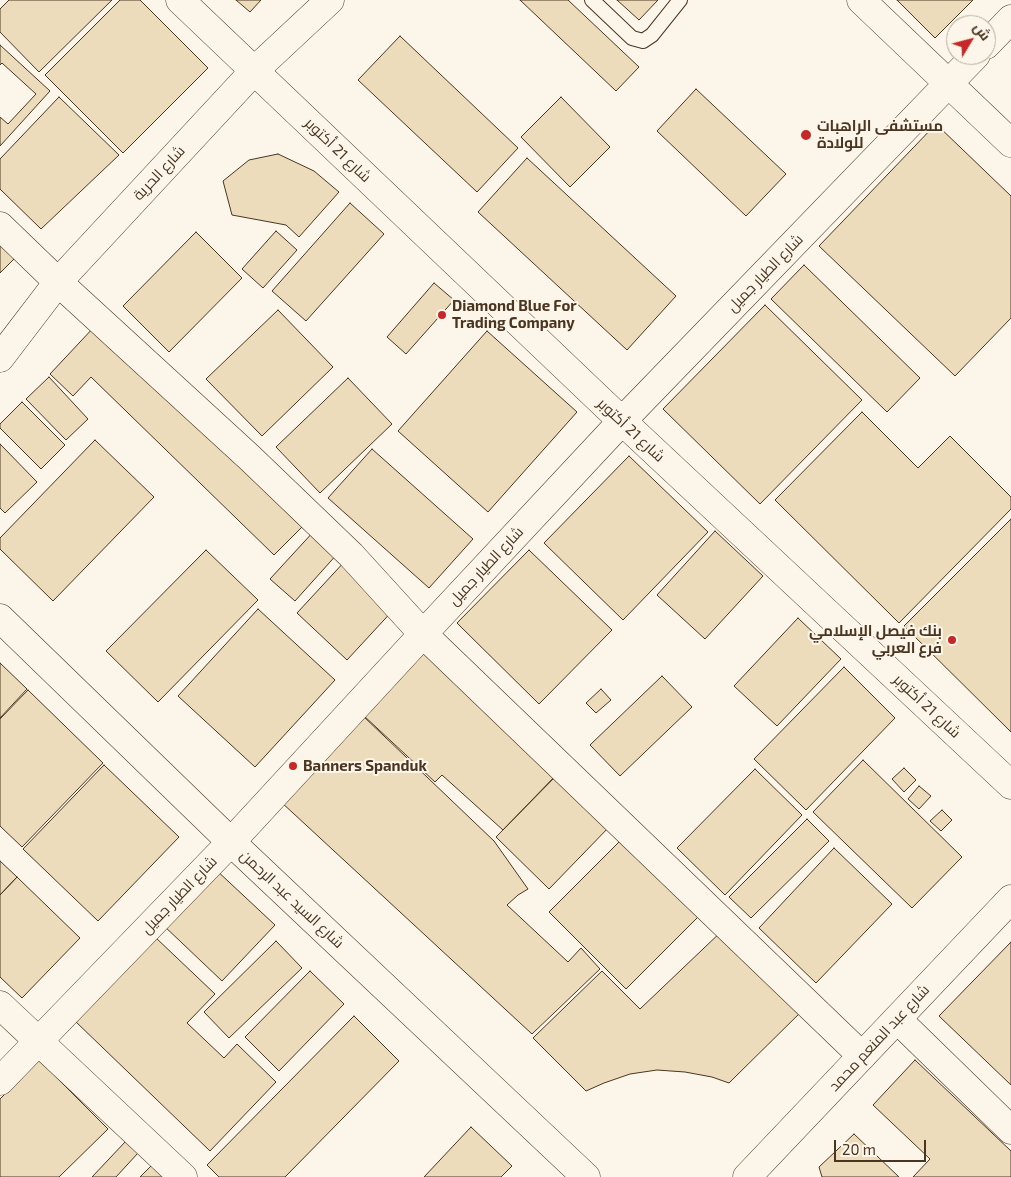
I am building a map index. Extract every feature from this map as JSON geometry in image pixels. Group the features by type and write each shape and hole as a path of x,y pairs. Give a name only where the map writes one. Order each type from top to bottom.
{"street":[{"name":"شارع 21 أكتوبر","path":"180,0 622,421 1011,785"},
{"name":"شارع الحرية","path":"0,358 58,282 254,71 330,0"},
{"path":"861,0 1011,143"},
{"path":"996,35 1011,19"},
{"name":"شارع الطيار جميل","path":"0,1081 231,842 622,421 966,65"},
{"path":"0,226 58,282 250,458 351,555 423,634 862,1056"},
{"name":"شارع السيد عبد الرحمن","path":"0,618 231,842 586,1177"},
{"name":"شارع عبد المنعم محمد","path":"747,1177 1011,899"},
{"path":"0,1005 183,1177"},
{"path":"897,1019 1011,1130"}],"lane":[{"path":"592,0 632,38 643,41 652,35 680,0"}],"building":[{"path":"9,0 112,0 39,72 0,32 0,9"},
{"path":"120,0 140,0 208,68 123,153 45,75"},
{"path":"236,0 261,0 250,12"},
{"path":"520,0 568,0 639,67 616,91"},
{"path":"617,0 658,0 639,20"},
{"path":"897,0 973,0 958,15 946,15 946,27 935,38"},
{"path":"400,36 518,148 477,192 358,80"},
{"path":"0,45 50,91 0,146 0,117 8,124 36,94 2,63 0,65"},
{"path":"696,89 786,174 746,216 657,131"},
{"path":"59,97 119,155 41,229 0,189 0,159"},
{"path":"561,97 610,147 570,187 521,137"},
{"path":"936,124 1011,196 1011,318 955,376 819,246"},
{"path":"278,154 314,171 339,192 299,237 286,225 232,215 223,181 249,160"},
{"path":"527,158 676,296 627,350 478,212"},
{"path":"350,203 384,234 306,321 272,291"},
{"path":"276,231 297,250 263,288 242,269"},
{"path":"196,232 242,278 169,352 123,306"},
{"path":"0,243 15,258 0,273"},
{"path":"804,265 920,378 887,412 771,299"},
{"path":"434,283 454,300 406,354 387,337"},
{"path":"765,305 862,400 760,504 663,409"},
{"path":"278,310 333,367 262,436 206,379"},
{"path":"95,326 302,527 274,555 91,377 73,396 50,374"},
{"path":"487,331 577,412 488,512 398,431"},
{"path":"49,377 88,419 66,440 26,399"},
{"path":"348,378 392,424 320,493 276,447"},
{"path":"22,402 65,445 41,469 0,428 0,424"},
{"path":"862,412 918,468 950,436 1011,497 1011,509 899,623 775,500"},
{"path":"95,440 154,497 53,601 0,549 0,538"},
{"path":"0,444 37,482 5,513 0,508"},
{"path":"372,449 473,539 429,588 328,498"},
{"path":"629,456 708,532 623,620 544,543"},
{"path":"1011,519 1011,732 904,626"},
{"path":"315,530 339,552 295,601 270,579"},
{"path":"715,531 763,576 705,639 657,595"},
{"path":"206,550 258,600 158,702 106,651"},
{"path":"529,550 612,630 539,704 457,623"},
{"path":"346,560 396,607 347,660 297,613"},
{"path":"258,609 335,680 255,767 178,696"},
{"path":"798,618 841,659 777,726 734,686"},
{"path":"423,649 558,773 503,830 442,775 435,782 363,715"},
{"path":"0,663 27,689 0,718"},
{"path":"844,667 895,718 806,810 754,759"},
{"path":"662,676 692,707 620,776 590,745"},
{"path":"601,689 611,700 596,713 586,703"},
{"path":"28,690 103,763 22,847 0,826 0,719"},
{"path":"362,715 494,841 528,889 507,905 568,962 581,948 600,969 532,1034 280,801"},
{"path":"863,760 962,857 912,908 813,812"},
{"path":"104,765 179,837 98,921 23,849"},
{"path":"904,768 916,780 904,792 892,779"},
{"path":"755,769 802,815 725,895 677,848"},
{"path":"559,773 611,825 549,889 496,837"},
{"path":"919,786 931,796 919,809 908,799"},
{"path":"942,810 952,820 941,831 930,821"},
{"path":"807,819 829,841 751,918 729,897"},
{"path":"622,839 699,916 626,989 549,912"},
{"path":"834,848 892,904 816,983 759,928"},
{"path":"0,861 17,877 0,895"},
{"path":"214,868 275,925 222,981 162,924"},
{"path":"17,877 80,938 22,998 0,977 0,895"},
{"path":"724,929 807,1006 729,1083 712,1077 685,1072 657,1070 630,1074 586,1091 533,1038 602,971 640,1009"},
{"path":"155,937 215,994 187,1023 224,1058 237,1044 276,1082 210,1151 75,1021"},
{"path":"276,941 302,968 229,1038 204,1012"},
{"path":"1011,942 1011,1085 939,1016"},
{"path":"310,971 344,1004 279,1071 245,1037"},
{"path":"354,1016 399,1061 285,1177 219,1177 207,1165"},
{"path":"39,1060 108,1129 59,1177 0,1177 0,1099"},
{"path":"915,1060 1011,1151 1011,1177 913,1177 930,1159 873,1105"},
{"path":"471,1127 512,1166 501,1177 424,1177"},
{"path":"854,1134 899,1177 822,1177 819,1167"},
{"path":"126,1141 138,1153 116,1177 92,1177"},
{"path":"153,1164 164,1175 163,1177 140,1177"}],"place":[{"name":"مستشفى الراهبات للولادة","path":"806,135"},
{"name":"Diamond Blue For Trading Company","path":"442,315"},
{"name":"بنك فيصل الإسلامي فرع العربي","path":"952,640"},
{"name":"Banners Spanduk","path":"293,766"}]}
